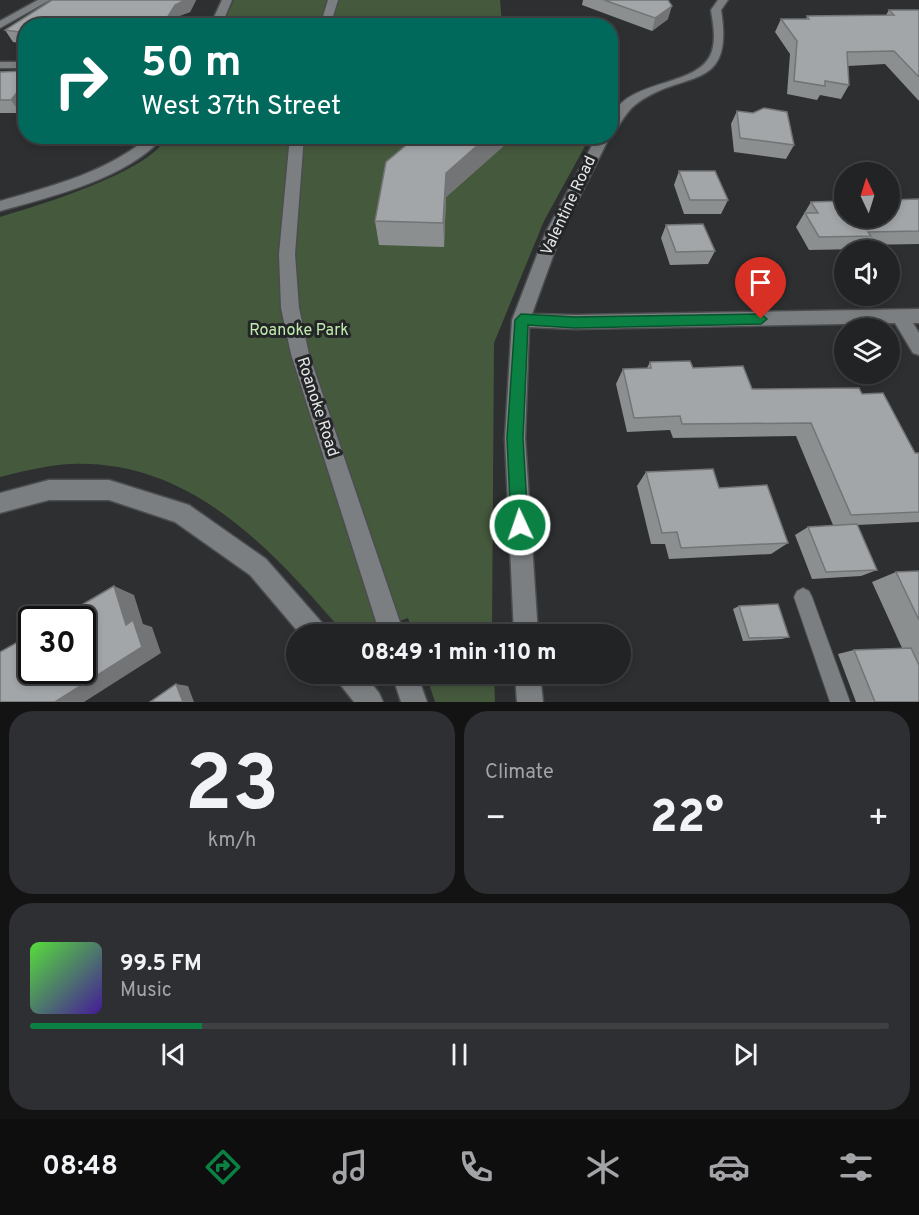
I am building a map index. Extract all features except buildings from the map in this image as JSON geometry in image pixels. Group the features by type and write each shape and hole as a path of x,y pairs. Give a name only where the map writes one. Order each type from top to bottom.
{"street":[{"path":"0,25 45,0"},
{"path":"219,18 227,0"},
{"path":"327,18 333,0"},
{"path":"618,118 630,103 670,83 695,75 709,66 722,44 717,10 723,0"},
{"path":"0,66 18,65"},
{"path":"0,206 124,162 151,144"},
{"name":"Roanoke Road","path":"296,144 287,254 290,308 300,354 389,624"},
{"name":"Valentine Road","path":"525,624 515,438 521,320 553,234 600,144"},
{"path":"900,316 919,348"},
{"path":"521,320 575,322 919,316"},
{"path":"0,503 49,490 109,490 181,513 258,567 306,624"},
{"path":"356,684 370,702"},
{"path":"408,684 414,702"},
{"path":"529,684 530,702"}],"lane":[{"path":"804,597 840,702"}],"green space":[{"path":"234,0 500,0 501,18 226,18"},
{"name":"Roanoke Park","path":"161,144 586,144 544,221 494,343 492,624 410,624 408,618 390,624 336,624 288,571 226,516 192,494 155,477 115,467 72,464 45,467 0,477 0,217 91,186 138,163"},
{"path":"429,684 494,684 495,702 435,702"}],"route":[{"path":"520,525 515,438 521,320 575,322 761,319"}]}
